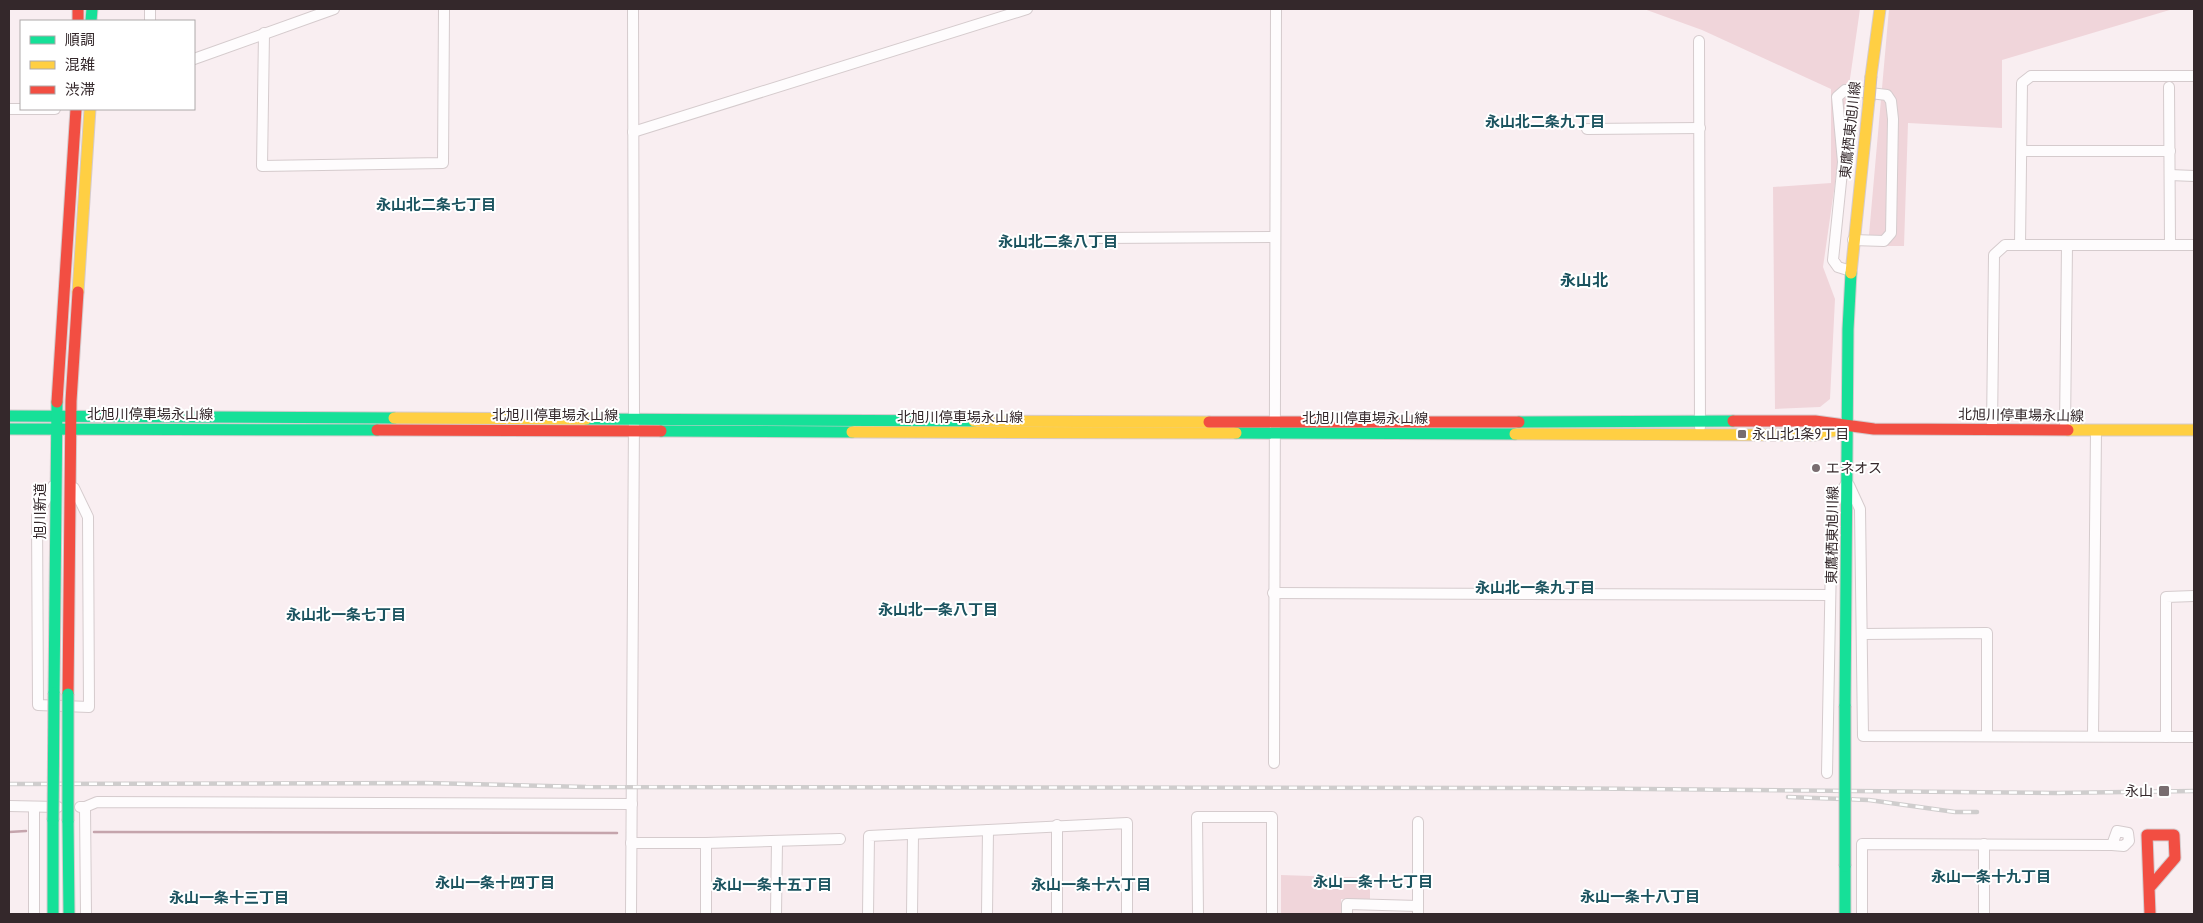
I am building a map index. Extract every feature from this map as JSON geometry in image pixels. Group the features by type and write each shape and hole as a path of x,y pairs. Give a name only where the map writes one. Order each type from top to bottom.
{"main road":[{"name":"東鷹栖東旭川線","path":"1845,914 1848,329 1853,240 1880,9"},
{"name":"旭川新道","path":"53,914 55,482 57,416 76,110"},
{"path":"69,914 68,694 71,416 90,110"},
{"name":"北旭川停車場永山線","path":"9,416 634,418 1701,435 1815,435 1848,427"},
{"name":"北旭川停車場永山線","path":"9,429 1274,428 1815,421 1848,427 2096,431 2194,430"},
{"path":"2150,887 2150,914"}],"street":[{"path":"195,59 334,9"},
{"path":"264,34 262,166 443,163 444,9"},
{"path":"631,914 634,430 633,9"},
{"path":"633,132 1027,9"},
{"path":"1274,763 1276,9"},
{"path":"1699,41 1701,435"},
{"path":"2020,245 2022,83 2031,76 2194,76"},
{"path":"2169,87 2170,245"},
{"path":"1851,271 1838,267 1833,260 1843,162 1837,96 1845,90 1887,95 1891,101 1893,119 1891,233 1884,241 1853,240"},
{"path":"1587,129 1700,128"},
{"path":"2022,151 2170,151"},
{"path":"2170,175 2194,176"},
{"path":"1100,238 1274,237"},
{"path":"1992,429 1994,255 2005,245 2194,245"},
{"path":"2065,430 2067,245"},
{"path":"2093,736 2096,431"},
{"path":"55,482 37,516 38,705 89,707 88,518 71,483"},
{"path":"1827,774 1832,506 1848,482"},
{"path":"1848,482 1860,509 1863,736 2194,737"},
{"path":"1273,593 1830,595"},
{"path":"2166,737 2166,597 2194,596"},
{"path":"1863,634 1987,633 1987,736"},
{"path":"9,806 34,808 85,807 97,802 632,804"},
{"path":"85,807 86,914"},
{"path":"34,808 34,914"},
{"path":"1198,914 1197,816 1272,817 1272,914"},
{"path":"868,914 869,836 913,836 1057,825 1127,822 1127,914"},
{"path":"1347,914 1347,904 1418,910 1418,822"},
{"path":"1057,825 1057,914"},
{"path":"987,914 988,830"},
{"path":"912,914 913,836"},
{"path":"631,843 777,842 840,839"},
{"path":"776,914 777,842"},
{"path":"706,843 706,914"},
{"path":"1862,914 1862,844 2112,845"},
{"path":"1984,844 1984,914"}],"shaded area":[{"path":"1644,9 1860,9 1823,267 1835,299 1830,399 1820,407 1775,409 1773,187 1831,183 1831,89 1702,30"},
{"path":"1889,9 2173,9 2002,60 2002,128 1908,123 1904,246 1868,246"},
{"path":"1281,875 1370,878 1370,900 1341,899 1341,914 1281,914"}],"waterway":[{"path":"9,832 26,831"},
{"path":"94,832 617,833"}],"railway":[{"path":"9,784 426,783 586,787 1537,788 2056,793 2194,791"},
{"path":"1788,797 1869,800 1955,812 1977,812"}],"traffic: fast":[{"path":"91,20 92,9"},
{"path":"1845,706 1848,329 1851,273"},
{"path":"54,693 57,402"},
{"path":"9,416 394,418"},
{"path":"586,419 974,421"},
{"path":"1519,422 1733,421"},
{"path":"9,429 377,430"},
{"path":"661,431 852,432"},
{"path":"1236,433 1515,434"},
{"path":"53,820 54,693"},
{"path":"68,694 68,821"},
{"path":"1845,706 1845,866"},
{"path":"53,820 53,914"},
{"path":"68,821 69,914"},
{"path":"1845,866 1845,914"}],"traffic: slow":[{"path":"1871,76 1880,9"},
{"path":"1869,100 1871,76"},
{"path":"1851,273 1869,100"},
{"path":"78,292 90,110"},
{"path":"394,418 586,419"},
{"path":"974,421 1209,422"},
{"path":"1515,434 1815,435 1842,429"},
{"path":"2068,430 2194,430"},
{"path":"852,432 1236,433"}],"traffic: jam":[{"path":"78,9 78,20"},
{"path":"57,402 76,110"},
{"path":"68,694 71,401 78,292"},
{"path":"1733,421 1815,421 1874,429 2068,430"},
{"path":"1209,422 1519,422"},
{"path":"377,430 661,431"},
{"path":"2150,887 2175,858 2174,835 2147,835 2150,914"}],"place":[{"name":"永山北1条9丁目","path":"1742,434"},
{"name":"エネオス","path":"1816,468"},
{"name":"永山","path":"2164,791"}],"district":[{"name":"永山北二条九丁目","path":"1545,122"},
{"name":"永山北二条七丁目","path":"436,205"},
{"name":"永山北二条八丁目","path":"1058,242"},
{"name":"永山北","path":"1584,280"},
{"name":"永山北一条九丁目","path":"1535,588"},
{"name":"永山北一条八丁目","path":"938,610"},
{"name":"永山北一条七丁目","path":"346,615"},
{"name":"永山一条十九丁目","path":"1991,877"},
{"name":"永山一条十七丁目","path":"1373,882"},
{"name":"永山一条十四丁目","path":"495,883"},
{"name":"永山一条十五丁目","path":"772,885"},
{"name":"永山一条十六丁目","path":"1091,885"},
{"name":"永山一条十八丁目","path":"1640,897"},
{"name":"永山一条十三丁目","path":"229,898"}]}
